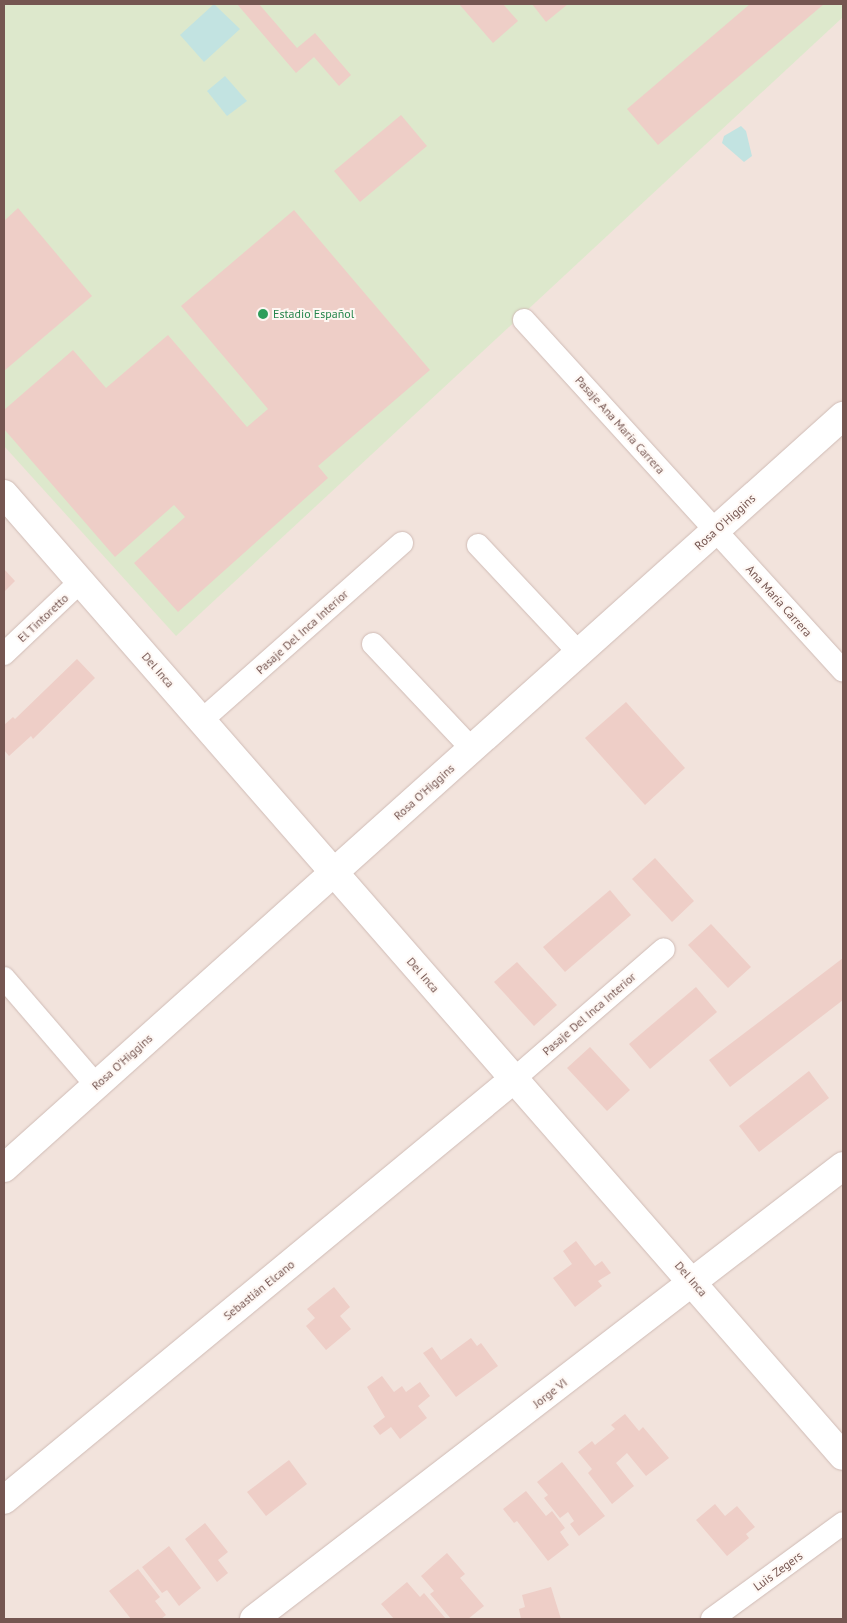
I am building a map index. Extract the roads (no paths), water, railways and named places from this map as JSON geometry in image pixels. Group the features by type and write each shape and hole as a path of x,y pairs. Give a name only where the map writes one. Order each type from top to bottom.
{"street":[{"name":"Pasaje Ana María Carrera","path":"524,320 716,530"},
{"name":"Rosa O'Higgins","path":"4,1168 843,416"},
{"name":"Del Inca","path":"4,494 843,1456"},
{"name":"Ana María Carrera","path":"716,530 843,671"},
{"name":"Pasaje Del Inca Interior","path":"202,720 402,543"},
{"path":"478,545 579,653"},
{"name":"El Tintoretto","path":"4,654 81,582"},
{"path":"373,644 472,749"},
{"name":"Pasaje Del Inca Interior","path":"514,1078 664,949"},
{"path":"4,978 96,1085"},
{"name":"Sebastián Elcano","path":"4,1500 514,1078"},
{"name":"Jorge VI","path":"254,1619 843,1166"},
{"name":"Luis Zegers","path":"712,1619 843,1522"}],"water":[{"path":"214,4 240,29 204,62 180,35"},
{"path":"225,76 247,101 227,116 207,91"},
{"path":"741,126 746,131 752,156 744,162 722,143 724,136"}],"place":[{"name":"Estadio Español","path":"263,314"}]}
